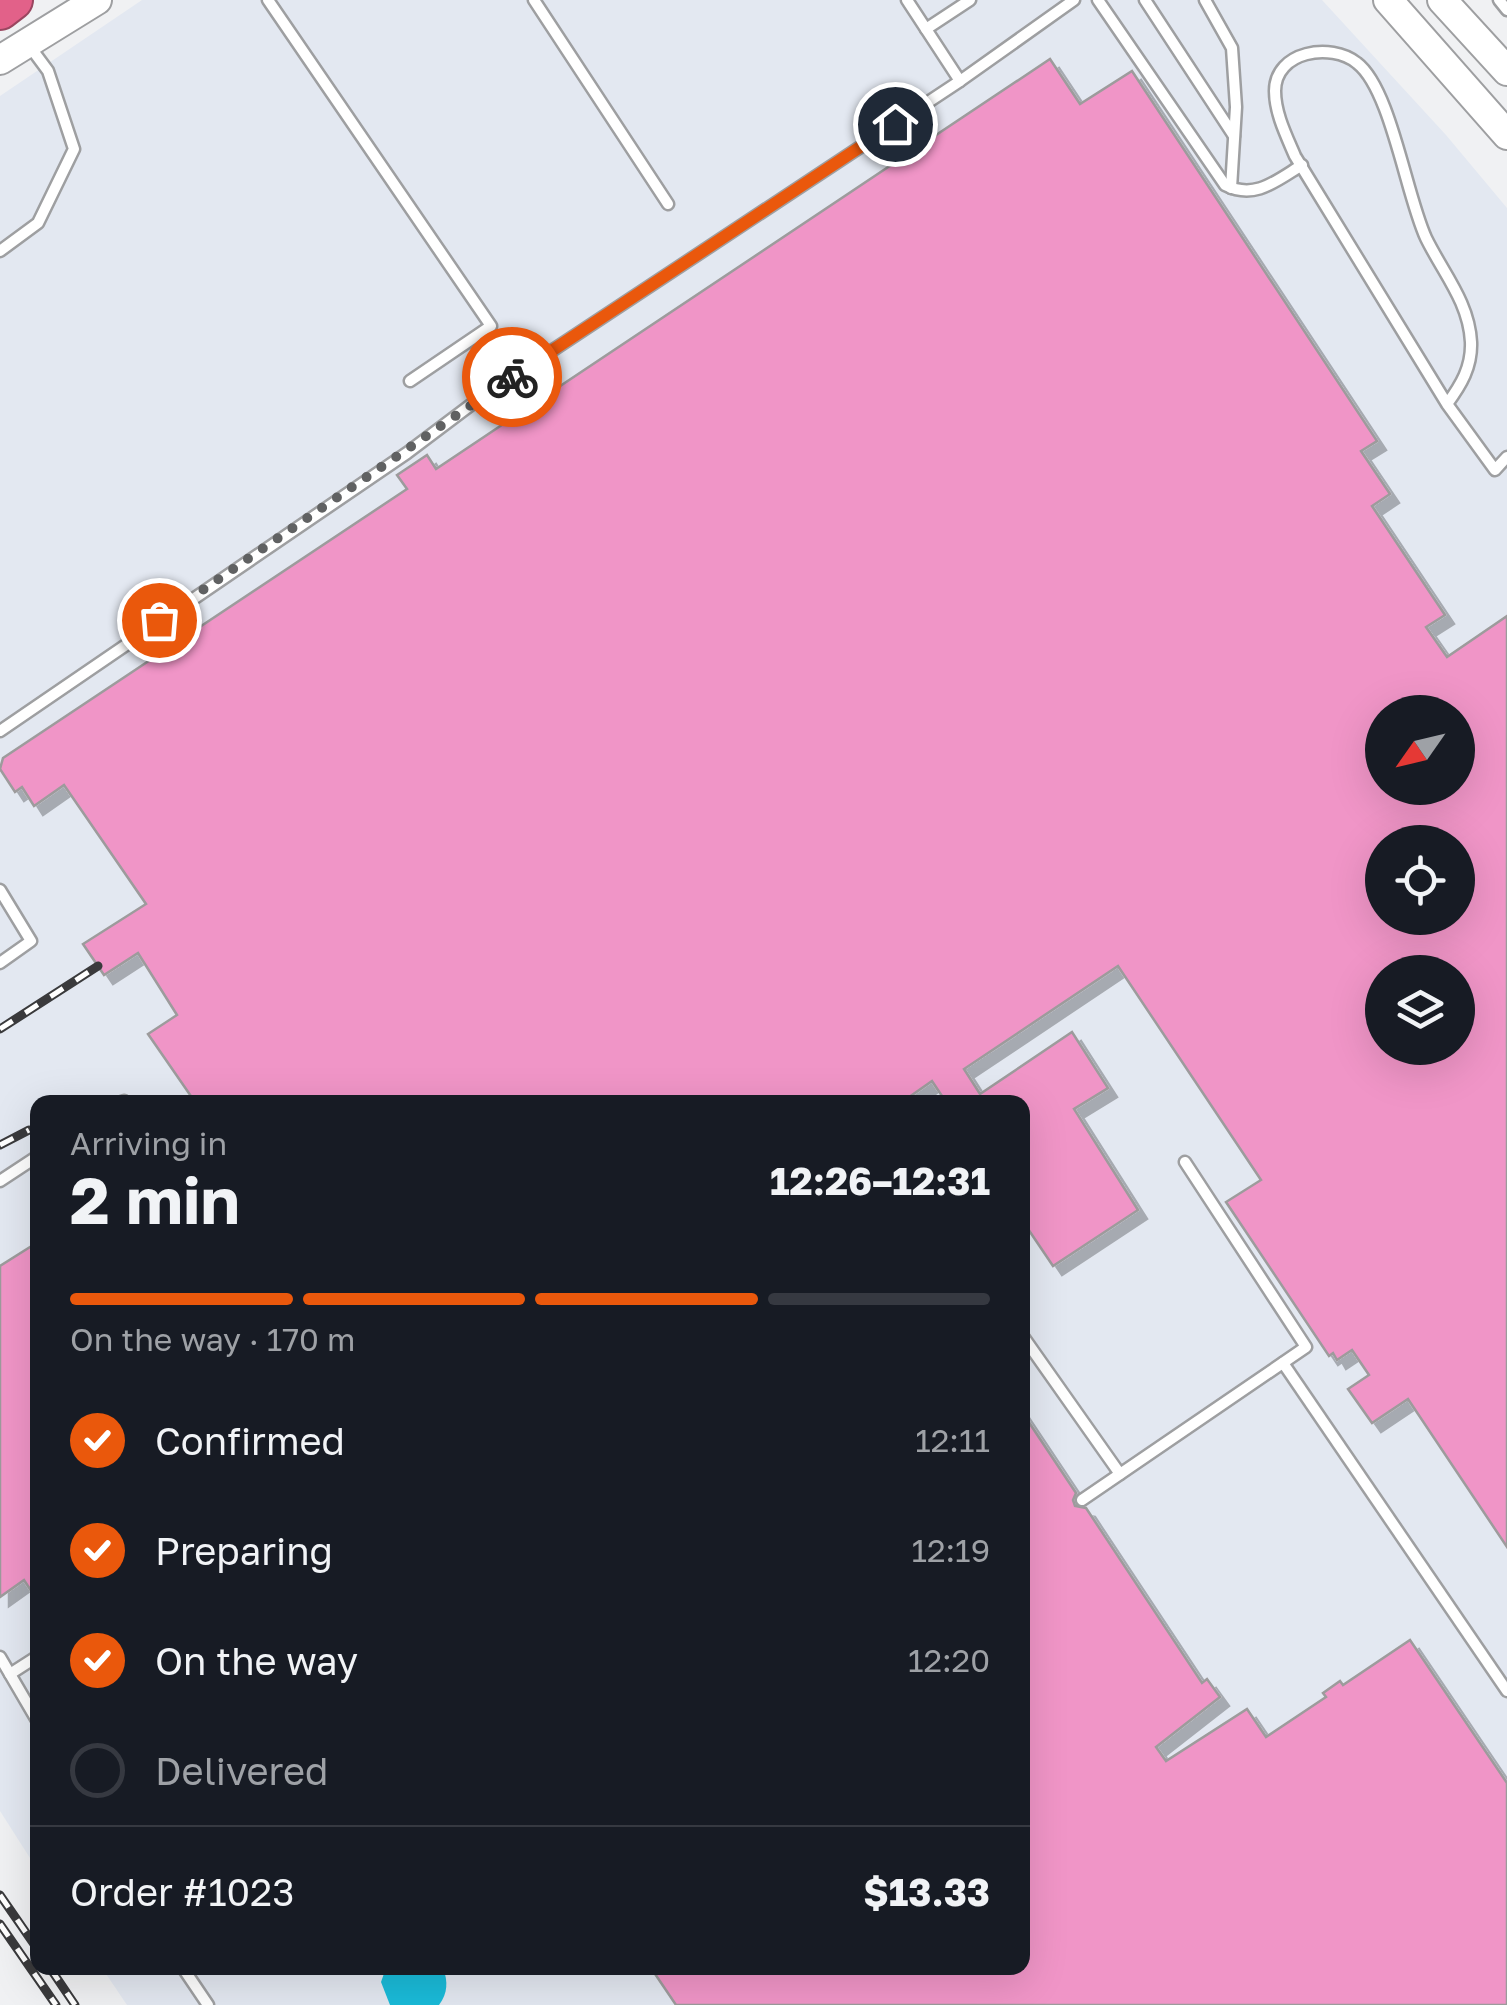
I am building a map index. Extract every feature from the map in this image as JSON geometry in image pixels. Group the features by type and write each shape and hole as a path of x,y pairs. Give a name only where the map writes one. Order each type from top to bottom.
{"highway":[{"path":"0,10 13,0"}],"main road":[{"path":"0,60 97,0"},
{"path":"1388,0 1507,135"},
{"path":"1442,0 1506,68"}],"lane":[{"path":"268,0 491,326 410,381"},
{"path":"534,0 668,204"},
{"path":"907,0 960,81"},
{"path":"926,29 970,0"},
{"path":"0,730 476,401 960,81 1074,0"},
{"path":"1098,0 1225,185 1246,192 1258,191 1302,165"},
{"path":"1145,0 1234,137"},
{"path":"1206,0 1232,48 1236,107 1232,188"},
{"path":"1498,0 1507,10"},
{"path":"0,251 38,222 74,149 48,71 27,43"},
{"path":"1447,404 1465,378 1471,345 1466,310 1426,238 1375,85 1359,64 1336,51 1307,54 1285,66 1277,76 1278,112 1302,165 1447,404 1495,470 1507,457"},
{"path":"0,890 31,942 0,962"},
{"path":"0,1180 30,1161"},
{"path":"1082,1500 1306,1347 1185,1162"},
{"path":"1030,1346 1120,1474"},
{"path":"1283,1363 1507,1692"},
{"path":"0,1657 30,1708"},
{"path":"10,1674 30,1661"},
{"path":"188,1975 208,2005"}],"shaded area":[{"path":"142,0 1322,0 1507,208 1507,2005 127,2005 107,1975 1030,1975 1030,1095 30,1095 30,1858 0,1811 0,96"}],"water":[{"path":"384,1975 445,1975 446,1987 439,2005 390,2005 381,1982"}],"building":[{"path":"1050,59 1080,104 1132,71 1377,441 1361,451 1390,494 1372,506 1445,615 1426,627 1447,657 1507,616 1507,1547 1408,1399 1372,1423 1348,1389 1369,1375 1352,1350 1337,1360 1333,1353 1329,1356 1226,1202 1261,1180 1118,966 964,1069 980,1094 1072,1032 1108,1088 1074,1109 1138,1210 1053,1266 1030,1232 1030,1095 941,1095 932,1081 912,1095 190,1095 148,1034 177,1015 138,953 104,975 83,944 146,904 64,785 34,806 22,787 15,792 0,769 3,758 407,489 397,475 427,455 436,469"},
{"path":"30,1247 30,1589 24,1580 0,1597 0,1266"},
{"path":"1030,1424 1076,1493 1075,1506 1086,1508 1202,1683 1207,1679 1220,1697 1156,1747 1166,1761 1247,1709 1266,1737 1326,1697 1323,1693 1340,1681 1343,1685 1410,1640 1507,1783 1507,2005 676,2005 656,1975 1030,1975"}],"railway":[{"path":"0,1029 98,966"},
{"path":"0,1145 29,1130"},
{"path":"0,1895 30,1938"},
{"path":"0,1924 30,1967"},
{"path":"35,1975 56,2005"},
{"path":"55,1975 75,2005"}],"way so far":[{"path":"159,620 512,377"}],"route":[{"path":"512,377 895,124"}]}
